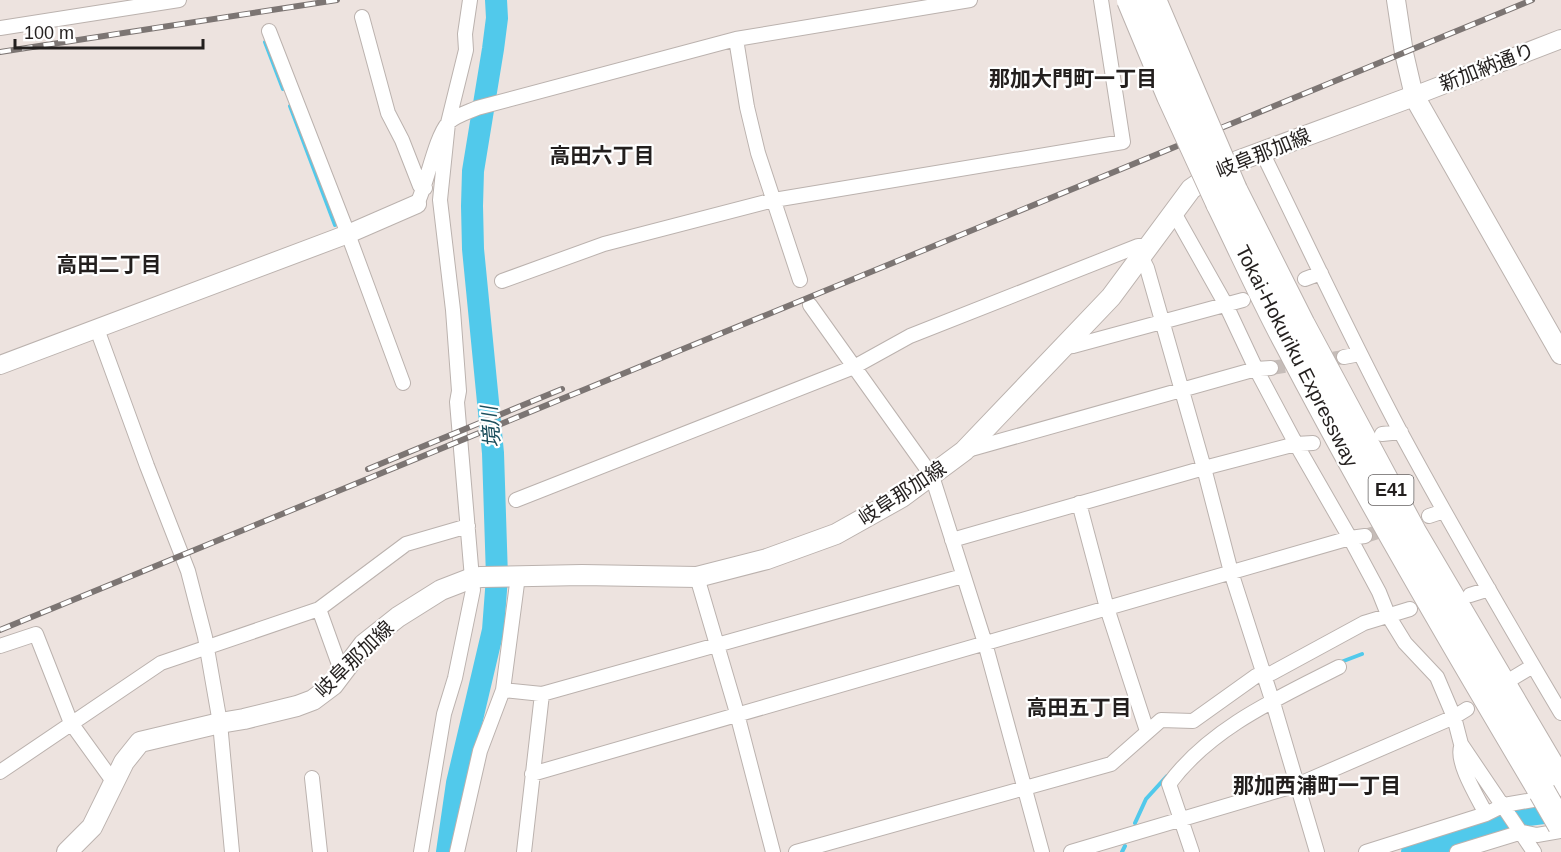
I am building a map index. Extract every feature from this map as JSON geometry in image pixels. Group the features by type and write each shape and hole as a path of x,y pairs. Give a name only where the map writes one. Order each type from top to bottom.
{"highway":[{"name":"Tokai-Hokuriku Expressway","path":"1130,0 1170,96 1227,196"},
{"name":"Tokai-Hokuriku Expressway","path":"1153,0 1227,196 1286,340 1343,447 1461,655 1555,790 1561,825"}],"main road":[{"name":"岐阜那加線","path":"67,852 92,827 124,762 140,742 244,719 313,700 333,685 364,644 398,617 440,591 477,578 582,575 697,577 767,559 836,534 902,497 964,451 1111,297 1173,211 1191,189 1207,176 1224,166 1414,96"},
{"path":"1414,96 1561,354"}],"street":[{"path":"0,28 179,0"},
{"path":"422,852 444,714 455,678 477,578 468,526 457,402 459,391 453,310 440,200 466,50 465,34 470,0"},
{"path":"0,365 348,234 421,196 440,138 454,119 477,108 736,39 970,0"},
{"path":"502,281 604,243 774,200 1123,142 1101,0"},
{"path":"1396,0 1404,53 1414,96"},
{"path":"362,17 388,113 402,140 420,186 421,196"},
{"path":"269,31 403,383"},
{"path":"736,39 747,106 758,153 800,280"},
{"name":"新加納通り","path":"1414,96 1561,39"},
{"path":"1262,152 1360,354 1401,432 1561,713"},
{"path":"1173,211 1264,368 1296,444 1350,538 1379,592 1389,617 1405,643 1437,677 1454,717 1461,744 1534,852"},
{"path":"516,500 854,367 910,336 1138,246 1145,251 1147,268 1183,391 1231,572 1273,701 1317,852"},
{"path":"1305,279 1321,273"},
{"path":"1063,347 1243,300"},
{"path":"810,305 932,476 985,643 1042,852"},
{"path":"97,329 188,571 206,646 220,723 232,852"},
{"path":"1344,357 1360,354"},
{"path":"964,451 1264,368"},
{"path":"1382,434 1401,432"},
{"path":"952,540 1204,468 1296,444 1313,443"},
{"path":"1079,503 1107,608 1147,731"},
{"path":"1429,516 1444,511"},
{"path":"0,772 161,663 319,609 406,544 468,526"},
{"path":"532,774 1350,538 1365,536"},
{"path":"457,852 480,751 503,690 514,576"},
{"path":"503,690 542,694 963,576"},
{"path":"697,577 773,852"},
{"path":"1470,595 1489,589"},
{"path":"319,609 342,673"},
{"path":"796,852 1112,764 1161,720 1193,722 1256,676 1272,674 1364,623 1410,609"},
{"path":"0,646 36,634 71,723 114,784"},
{"path":"1512,678 1533,666"},
{"path":"1192,852 1169,784 1182,767 1203,748 1254,711 1339,667"},
{"path":"524,852 542,694"},
{"path":"1071,852 1297,784 1454,717 1467,708"},
{"path":"1461,744 1459,753 1467,776 1486,814"},
{"path":"312,778 320,852"},
{"path":"1366,852 1506,808 1555,790"},
{"path":"1457,852 1521,830 1537,835 1561,831"}],"waterway":[{"name":"境川","path":"447,852 457,783 493,630 497,577 493,453 473,249 472,206 473,171 497,18 496,0"},
{"path":"265,42 283,89"},
{"path":"290,106 335,225"},
{"path":"1341,662 1362,654"},
{"path":"1135,823 1146,799 1167,776"},
{"path":"1412,852 1528,815 1561,811"},
{"path":"1122,852 1125,846"}],"tunnel":[{"path":"1271,368 1344,357"},
{"path":"1365,536 1429,516"}],"railway":[{"path":"0,52 337,0"},
{"path":"0,630 1532,0"},
{"path":"368,469 562,389"}],"district":[{"name":"那加大門町一丁目","path":"1073,79"},
{"name":"高田六丁目","path":"602,156"},
{"name":"高田二丁目","path":"109,265"},
{"name":"高田五丁目","path":"1079,708"},
{"name":"那加西浦町一丁目","path":"1317,786"}]}
